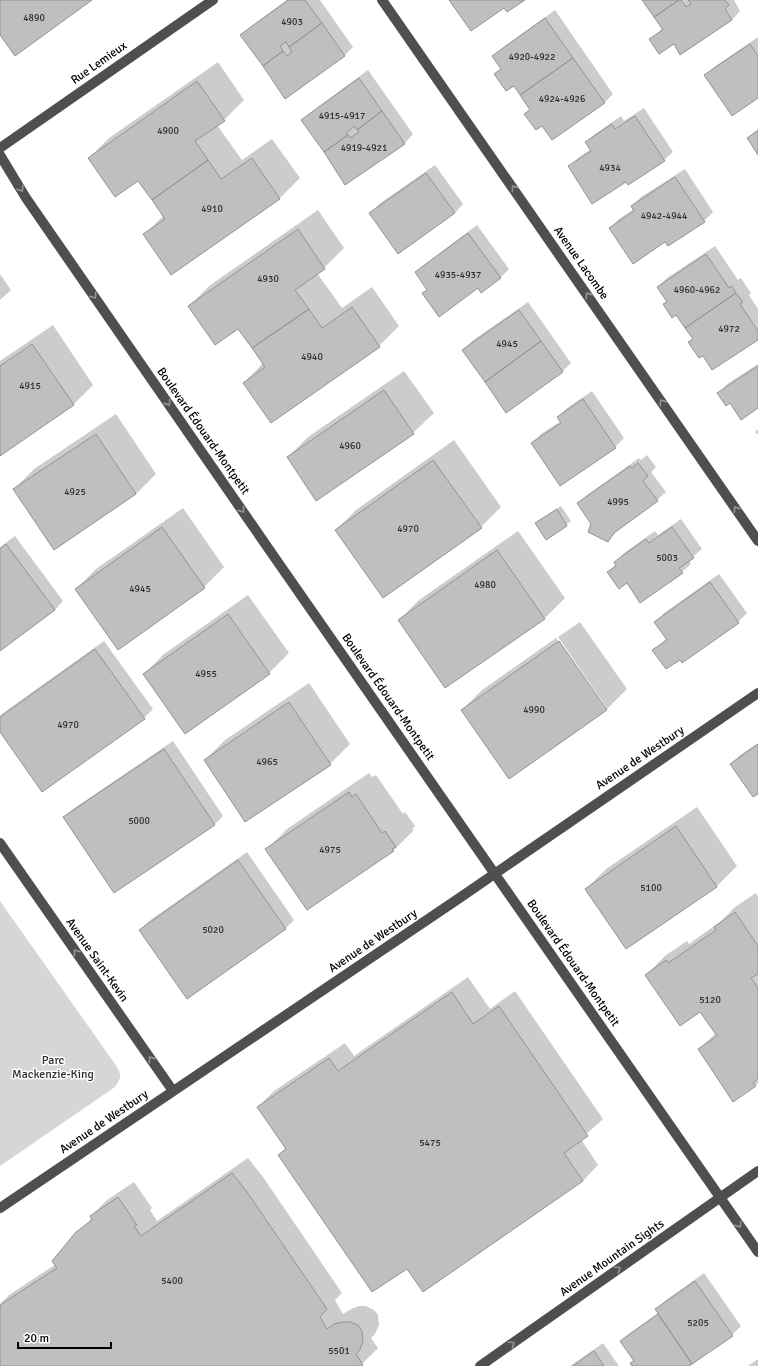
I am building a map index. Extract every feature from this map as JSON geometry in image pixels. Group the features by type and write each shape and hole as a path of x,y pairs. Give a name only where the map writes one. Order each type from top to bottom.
{"street":[{"name":"Rue Lemieux","path":"0,148 213,0"},
{"name":"Avenue Lacombe","path":"382,0 758,541"},
{"name":"Boulevard Édouard-Montpetit","path":"0,155 40,217 758,1252"},
{"name":"Avenue de Westbury","path":"0,1208 758,693"},
{"name":"Avenue Saint-Kevin","path":"0,843 173,1091"},
{"name":"Avenue Mountain Sights","path":"480,1366 758,1171"}],"green space":[{"name":"Parc Mackenzie-King","path":"0,901 115,1064 120,1076 115,1087 0,1166"}],"building":[{"path":"0,0 92,0 15,56 0,35"},
{"path":"288,0 305,0 322,23 289,47 286,42 280,46 283,51 263,66 240,35"},
{"path":"449,0 525,0 507,12 504,8 471,31"},
{"path":"642,0 679,0 654,17"},
{"path":"681,0 686,7 691,4 688,0 725,0 729,5 725,9 732,20 680,55 674,44 659,54 649,39 663,30 654,17"},
{"path":"545,18 573,58 520,95 514,86 506,91 494,74 501,69 492,56"},
{"path":"322,23 345,56 285,99 263,66 283,51 287,56 292,52 289,47"},
{"path":"750,44 758,56 758,98 732,116 704,75"},
{"path":"573,58 605,103 552,140 542,126 536,130 524,114 530,110 520,95"},
{"path":"359,78 382,111 357,130 354,126 346,133 348,135 324,152 301,120"},
{"path":"197,81 225,121 195,141 208,160 152,200 138,181 115,197 88,158"},
{"path":"382,111 405,144 345,185 324,152 348,135 350,138 359,132 357,130"},
{"path":"635,116 665,161 628,185 626,182 592,204 568,166 591,151 585,142 612,124 615,129"},
{"path":"758,130 758,155 747,138"},
{"path":"252,158 280,199 171,275 143,234 165,219 152,200 208,160 221,179"},
{"path":"426,173 455,213 398,254 369,213"},
{"path":"675,177 705,222 668,246 665,242 633,264 609,228 634,211 631,206"},
{"path":"298,229 325,269 295,290 309,309 252,348 238,329 215,345 188,306"},
{"path":"468,233 501,278 481,293 478,288 439,317 422,293 427,290 415,272"},
{"path":"706,254 729,288 732,286 736,293 685,328 676,315 672,318 663,304 667,302 657,287"},
{"path":"736,293 743,302 740,304 758,331 758,340 712,370 703,356 699,358 688,342 693,339 685,328"},
{"path":"352,307 380,347 271,423 243,383 265,367 252,348 309,309 322,328"},
{"path":"519,310 541,341 485,382 462,350"},
{"path":"541,341 563,372 506,413 485,382"},
{"path":"32,344 74,405 0,456 0,366"},
{"path":"758,366 758,408 741,420 730,403 726,406 717,393"},
{"path":"384,390 414,434 316,501 287,457"},
{"path":"583,399 616,448 560,486 531,443 561,423 557,417"},
{"path":"96,434 136,494 54,550 13,489"},
{"path":"433,460 482,528 383,598 335,530"},
{"path":"638,463 648,476 643,481 658,501 614,533 608,542 588,532 591,524 577,503 630,466 632,468"},
{"path":"557,509 567,526 546,540 535,523"},
{"path":"162,527 205,588 118,650 75,589"},
{"path":"672,527 694,558 679,568 683,573 640,603 627,583 619,589 607,572 616,566 614,562 646,539 649,543"},
{"path":"6,544 55,610 0,651 0,549"},
{"path":"497,550 545,619 445,688 398,620"},
{"path":"710,582 739,623 682,663 680,660 666,669 652,650 667,640 654,622"},
{"path":"228,614 270,674 185,734 143,674"},
{"path":"559,641 607,710 509,779 461,710"},
{"path":"95,649 145,719 42,792 0,732 0,717"},
{"path":"289,702 331,765 245,822 204,760"},
{"path":"758,744 758,794 753,797 730,764"},
{"path":"164,749 215,825 114,893 63,817"},
{"path":"349,792 352,797 356,794 382,833 385,831 396,847 392,849 394,851 307,910 265,849"},
{"path":"676,826 717,887 626,949 585,889"},
{"path":"238,860 286,929 187,999 139,930"},
{"path":"735,912 758,946 758,974 751,978 758,988 758,1079 753,1083 756,1086 733,1102 698,1049 717,1036 700,1012 680,1026 645,975 666,960 668,963 716,930 714,927"},
{"path":"452,992 473,1024 499,1006 588,1136 564,1153 583,1181 423,1292 407,1269 372,1292 278,1155 286,1149 257,1107 329,1058 338,1071"},
{"path":"232,1173 247,1192 327,1309 320,1317 327,1329 334,1324 343,1322 350,1322 358,1325 362,1331 363,1342 356,1354 363,1365 0,1366 0,1305 57,1268 52,1261 76,1232 92,1220 90,1216 118,1197 137,1225 134,1226 141,1236"},
{"path":"695,1281 733,1336 692,1364 655,1309"},
{"path":"658,1314 692,1364 689,1366 632,1366 630,1363 634,1361 620,1341"},
{"path":"594,1351 604,1366 573,1366"}]}
